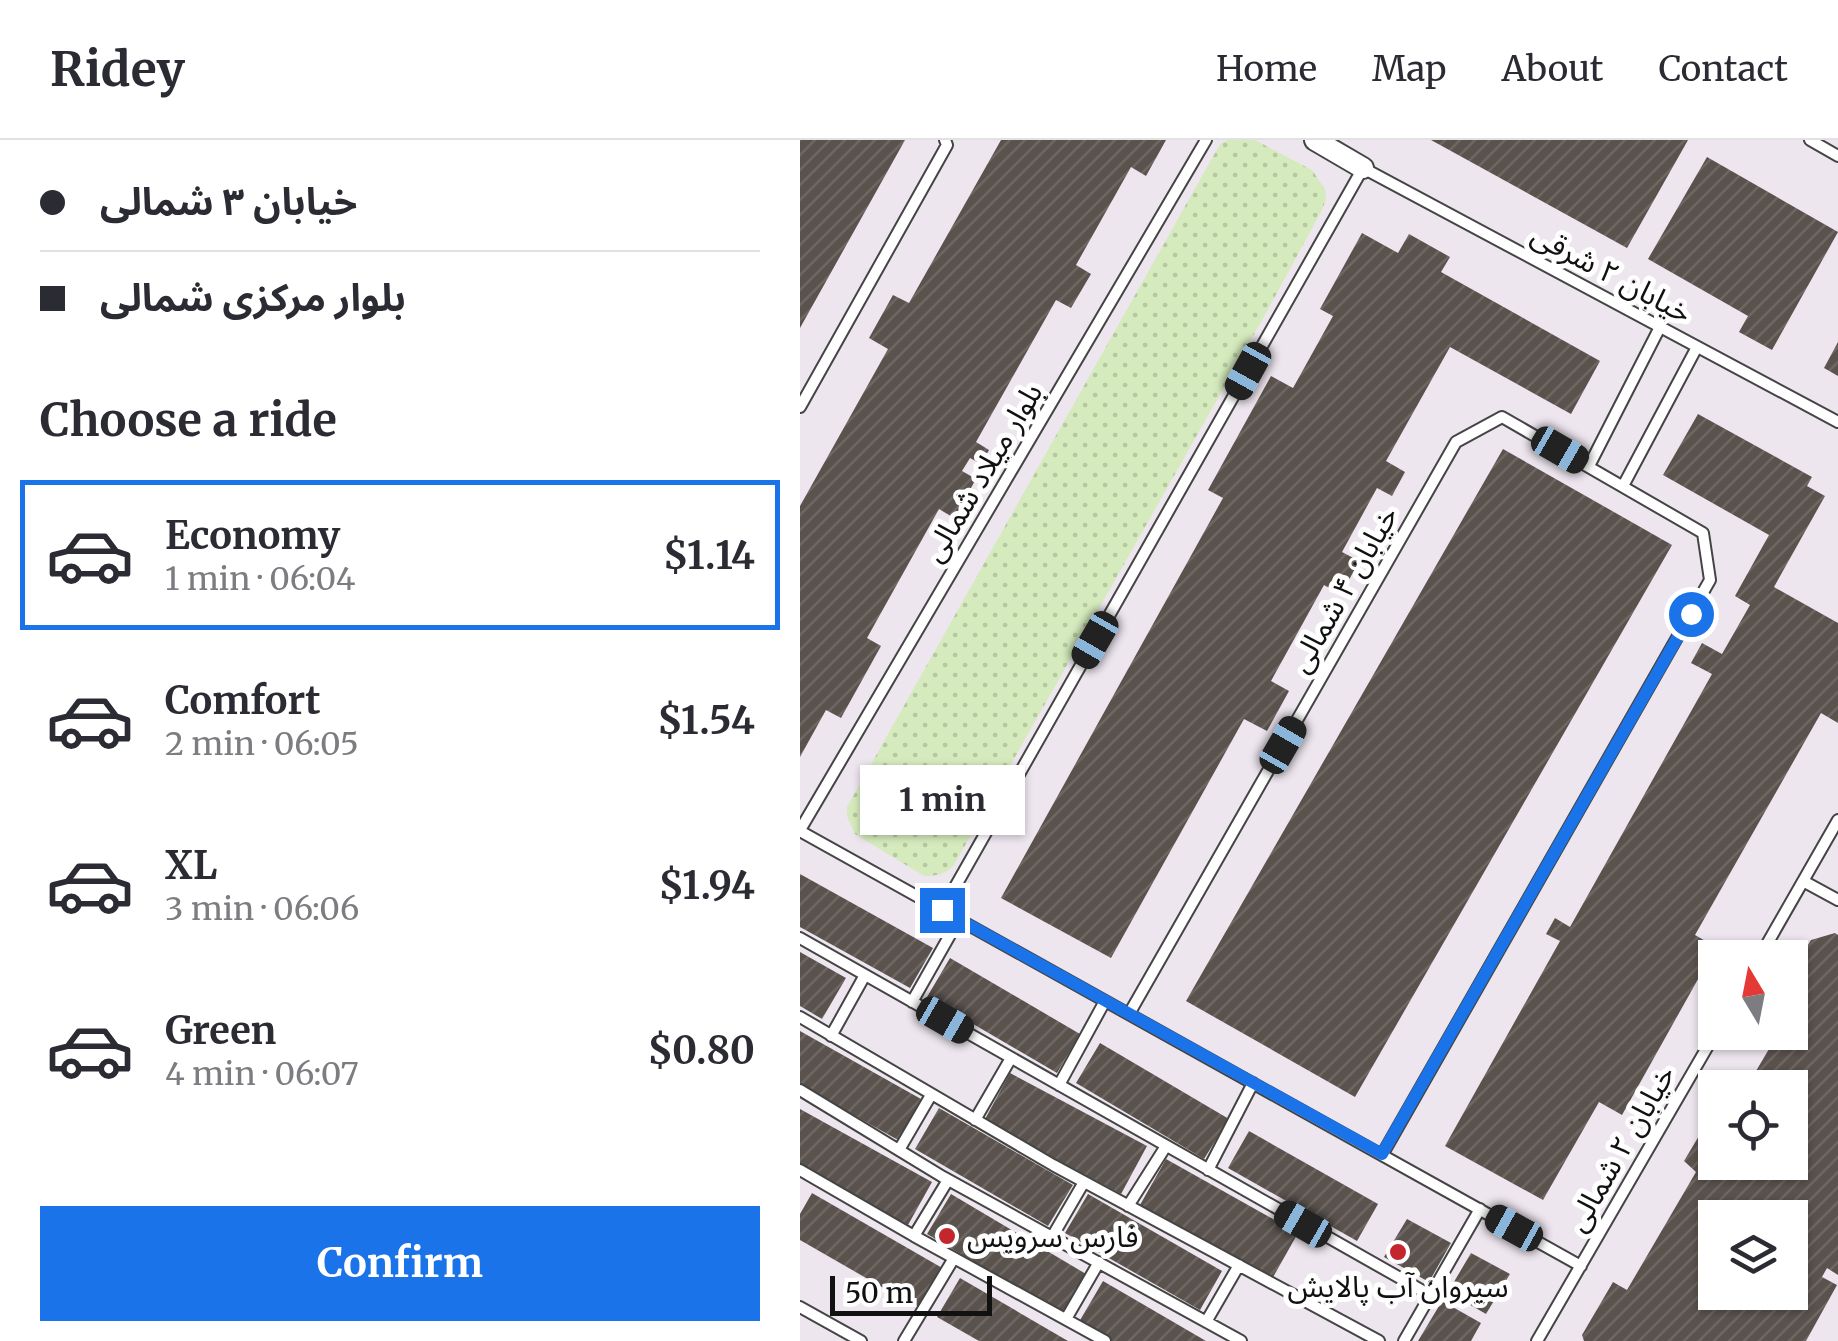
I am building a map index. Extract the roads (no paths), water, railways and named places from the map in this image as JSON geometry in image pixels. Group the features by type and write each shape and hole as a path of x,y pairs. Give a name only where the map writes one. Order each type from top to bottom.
{"street":[{"path":"1323,142 1362,168"}],"lane":[{"path":"800,407 946,140"},
{"name":"بلوار میلاد شمالی","path":"800,847 802,832 1206,140"},
{"path":"1810,140 1838,156"},
{"path":"942,910 1362,168"},
{"name":"خیابان ۲ شرقی","path":"1362,168 1838,422"},
{"path":"1382,1154 1710,580 1703,532 1589,466 1660,327"},
{"path":"1622,486 1697,347"},
{"name":"خیابان ۴ شمالی","path":"1129,1014 1456,442 1502,416 1589,466"},
{"path":"1769,940 1838,820"},
{"path":"802,832 1581,1266"},
{"path":"1803,880 1838,900"},
{"path":"912,1002 959,919"},
{"path":"800,938 1430,1295"},
{"path":"831,1036 865,975"},
{"path":"1059,1085 1105,1001"},
{"path":"800,1017 1084,1182 1379,1341"},
{"name":"خیابان ۲ شمالی","path":"1537,1341 1706,1050"},
{"path":"975,1120 1011,1058"},
{"path":"1208,1170 1253,1083"},
{"path":"800,1090 948,1180 1241,1341"},
{"path":"899,1150 931,1095"},
{"path":"1128,1206 1166,1146"},
{"path":"800,1171 1105,1341"},
{"path":"914,1236 948,1180"},
{"path":"1052,1237 1084,1182"},
{"path":"1404,1341 1480,1209"},
{"path":"904,1341 954,1258"},
{"path":"1066,1319 1099,1262"},
{"path":"1206,1322 1239,1266"},
{"path":"800,1307 861,1341"}],"place":[{"name":"فارس سرویس","path":"947,1236"},
{"name":"سیروان آب پالایش","path":"1398,1252"}]}
